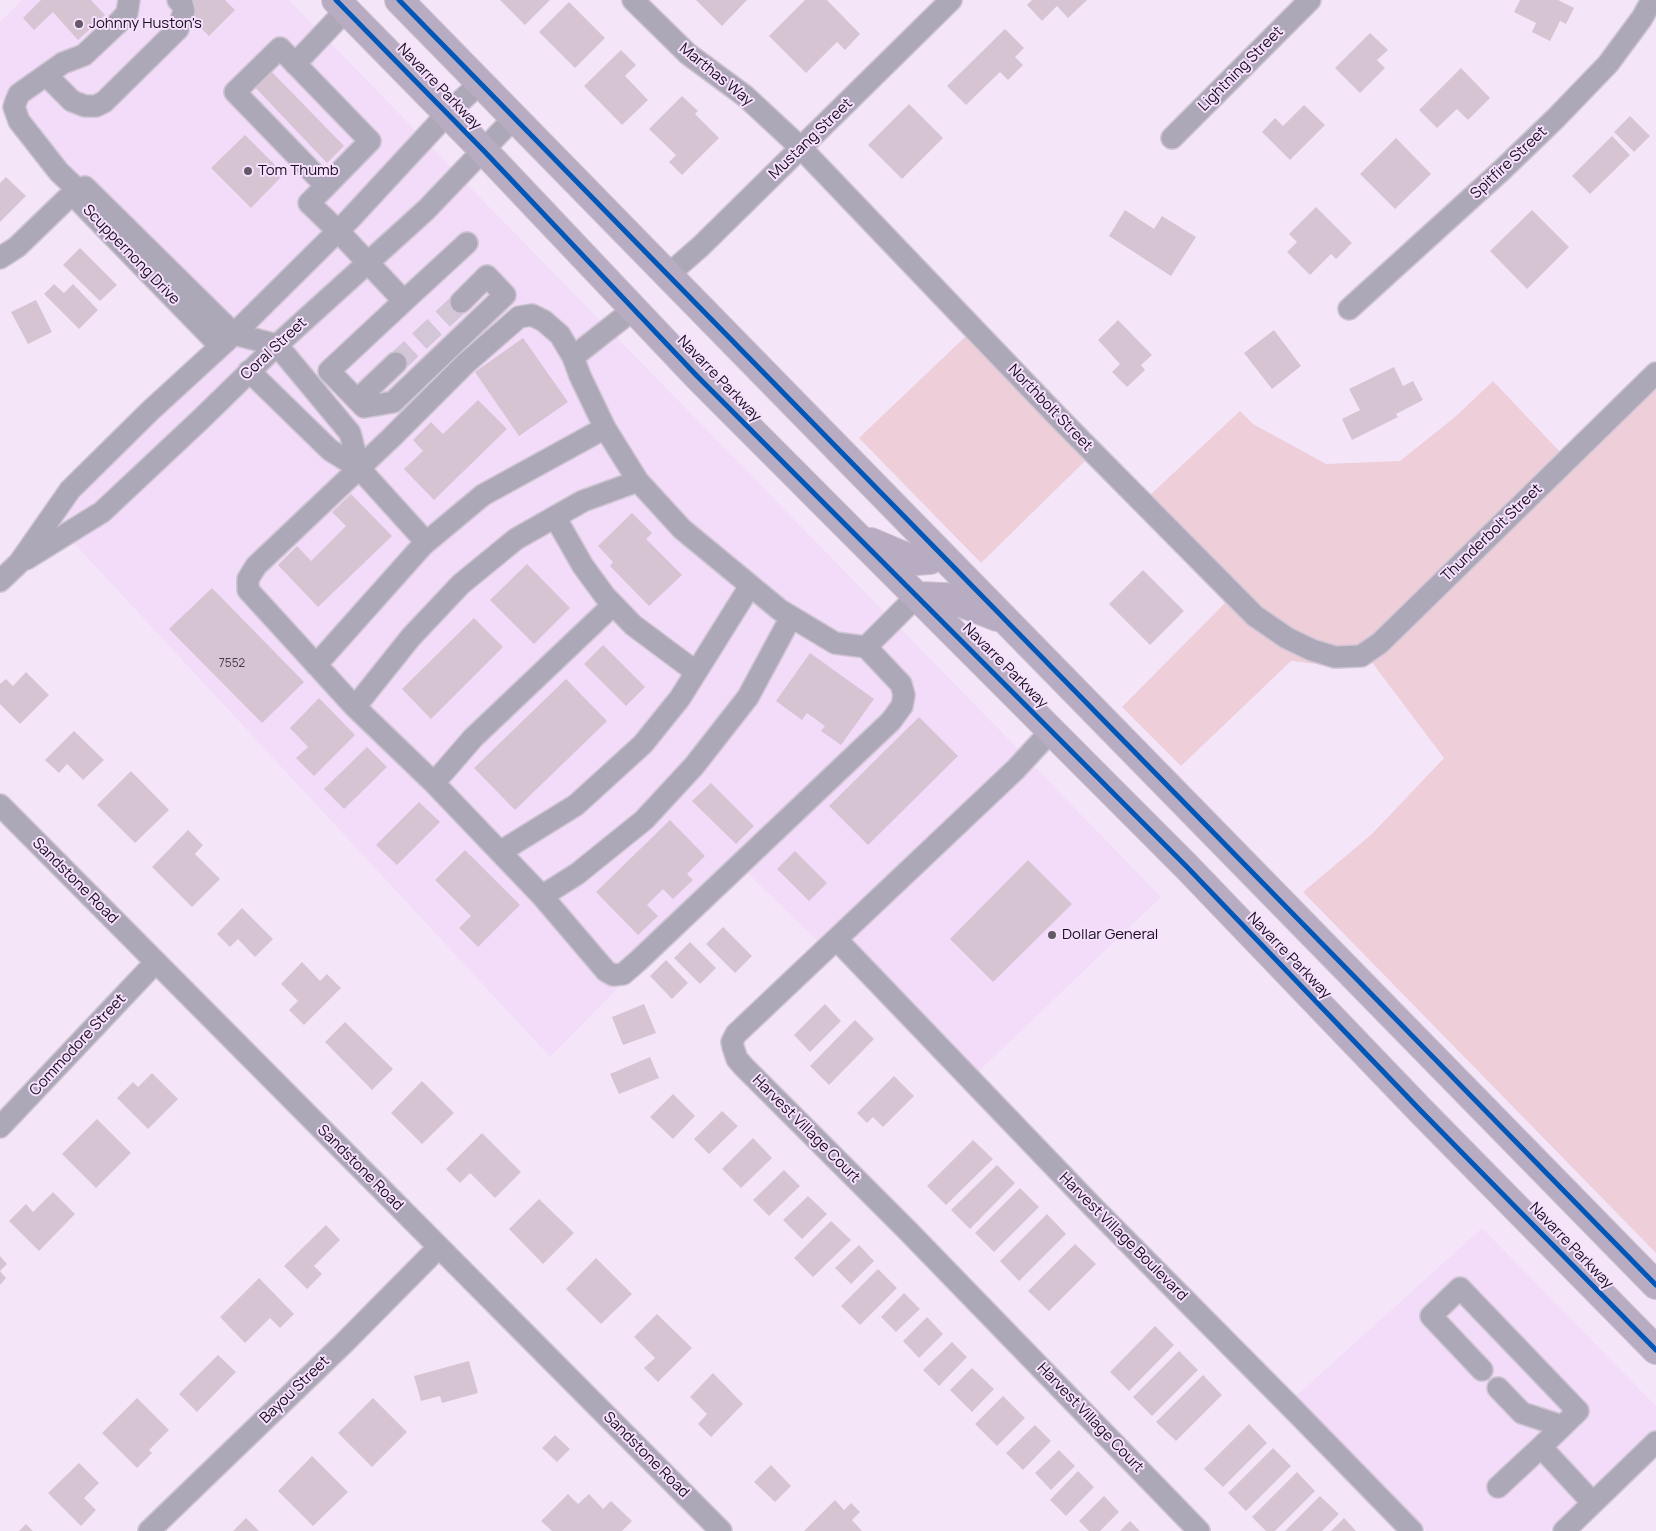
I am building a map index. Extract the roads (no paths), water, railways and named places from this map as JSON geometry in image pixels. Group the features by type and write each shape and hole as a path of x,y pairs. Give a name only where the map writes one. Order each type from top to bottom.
{"highway":[{"path":"399,0 1656,1285"},
{"name":"Navarre Parkway","path":"341,5 484,151 697,376 1187,867 1421,1112 1656,1350"},
{"path":"856,535 916,561 930,560 940,554"},
{"path":"917,596 946,597 1005,620"}],"street":[{"path":"0,258 17,247 77,189 59,172 19,122 14,107 19,94 63,63 84,55 127,13 130,0"},
{"path":"46,75 72,101 85,106 96,106 104,102 178,29 184,11 182,4 178,0"},
{"name":"Marthas Way","path":"633,0 688,54 745,96 801,148"},
{"name":"Mustang Street","path":"668,275 701,246 951,0"},
{"name":"Lightning Street","path":"1172,138 1310,0"},
{"name":"Spitfire Street","path":"1349,309 1502,170 1556,118 1608,64 1642,18 1652,0"},
{"path":"295,64 341,5"},
{"path":"326,186 235,92 280,48 370,141 326,186 309,202 404,301"},
{"name":"Coral Street","path":"0,582 19,563 70,490 338,231 480,82"},
{"name":"Coral Street","path":"19,563 102,512 249,371 426,210 514,118"},
{"name":"Northbolt Street","path":"801,148 1060,418 1255,616 1287,638 1312,650"},
{"name":"Scuppernong Drive","path":"77,189 75,196 77,199 227,340"},
{"path":"461,302 487,276 505,295 393,402 364,407 329,371 466,243"},
{"path":"573,357 634,309"},
{"path":"532,315 544,321 560,335 573,357 605,428 638,481 682,530 791,617 835,643 866,647 901,684 904,695 902,706 891,721 623,974 613,975 606,970 542,896 434,783 355,706 248,590 248,579 256,566 465,364 519,318 532,315"},
{"path":"227,340 277,345 350,433 359,468"},
{"path":"357,400 396,364"},
{"path":"249,371 330,450 359,468 426,542"},
{"name":"Thunderbolt Street","path":"1312,650 1335,657 1360,656 1380,643 1656,373"},
{"path":"316,665 426,542 483,495 605,428"},
{"path":"355,706 411,637 461,584 516,539 583,502 638,481"},
{"path":"554,517 583,566 613,605 633,625 696,672"},
{"path":"500,852 576,805 643,744 680,698 750,586"},
{"path":"866,647 917,596"},
{"path":"434,783 473,738 613,605"},
{"path":"542,896 577,874 644,820 694,766 748,697 791,617"},
{"name":"Harvest Village Court","path":"1051,731 1016,768 736,1034 732,1042 737,1059 744,1067 908,1231 1199,1531"},
{"name":"Sandstone Road","path":"0,805 439,1247 713,1528"},
{"name":"Harvest Village Boulevard","path":"837,940 1093,1207 1412,1531"},
{"name":"Commodore Street","path":"0,1127 155,963"},
{"name":"Bayou Street","path":"150,1531 344,1343 439,1247"},
{"path":"1482,1370 1431,1316 1460,1288 1578,1411 1498,1487"},
{"path":"1498,1388 1522,1413 1562,1426"},
{"path":"1564,1531 1656,1442"},
{"path":"1541,1447 1593,1503"}],"tunnel":[{"path":"396,363 461,302"}],"place":[{"name":"Johnny Huston's","path":"79,24"},
{"name":"Tom Thumb","path":"248,171"},
{"name":"Dollar General","path":"1052,935"}]}
